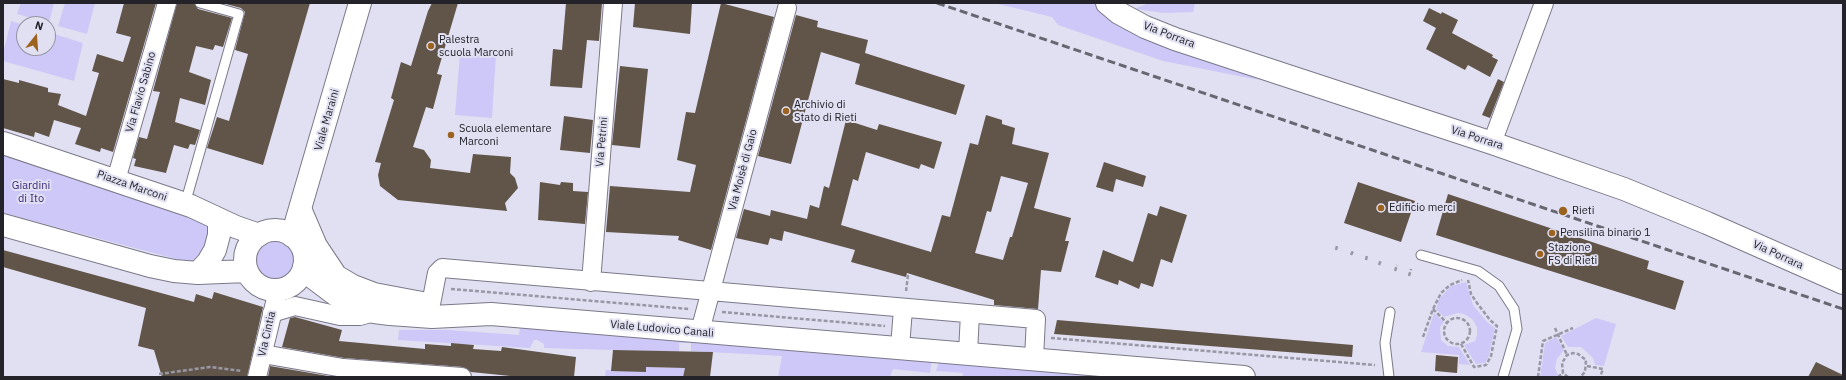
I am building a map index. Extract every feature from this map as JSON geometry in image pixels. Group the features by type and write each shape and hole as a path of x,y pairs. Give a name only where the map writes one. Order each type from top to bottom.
{"street":[{"name":"Via Flavio Sabino","path":"116,180 167,3"},
{"name":"Viale Maraini","path":"292,236 360,3"},
{"name":"Via Petrini","path":"591,282 613,3"},
{"name":"Via Porrara","path":"1107,3 1119,13 1145,27 1175,39 1492,143 1591,177 1665,205 1843,284"},
{"path":"1492,143 1544,3"},
{"name":"Via Moisè di Gaio","path":"700,331 787,8"},
{"name":"Piazza Marconi","path":"3,143 185,204 219,220 259,235"},
{"path":"300,211 316,246 336,276 353,286 374,294 399,300 491,314"},
{"path":"198,273 208,262 215,250 219,235 219,220"},
{"path":"3,225 150,266 198,273 247,271"},
{"path":"276,230 292,236 303,250 304,268 301,276 295,283 287,288 268,290 259,286 247,271 245,259 248,247 259,235 276,230"},
{"name":"Viale Ludovico Canali","path":"304,268 312,277 336,295 374,312 432,317 491,314 744,336 968,352 1244,377"},
{"path":"431,304 437,273 442,268 904,309 1036,319 1034,358"},
{"name":"Via Cintia","path":"258,375 278,290"},
{"path":"272,313 294,306 340,316 360,316 374,312"},
{"path":"900,347 904,309"},
{"path":"968,352 970,314"},
{"path":"262,354 343,368 462,377"}],"lane":[{"path":"185,204 239,14 200,3"},
{"path":"1421,255 1478,271 1499,286 1514,309 1517,329 1503,377"},
{"path":"1390,312 1385,343 1390,377"}],"path":[{"path":"1336,250 1337,246"},
{"path":"1351,255 1353,251"},
{"path":"1366,260 1367,255"},
{"path":"1379,265 1381,260"},
{"path":"1395,271 1397,265"},
{"path":"1409,276 1411,269"},
{"path":"1423,338 1433,309 1441,293 1450,285 1468,279 1471,294 1476,303 1490,320 1498,326 1491,356 1486,365 1474,367 1461,344"},
{"path":"1433,309 1447,323"},
{"path":"1462,319 1469,327 1468,337 1461,344 1450,342 1446,338 1444,328 1451,320 1462,319"},
{"path":"1555,328 1567,355"},
{"path":"1538,377 1543,341 1573,328"},
{"path":"1035,336 1388,367"},
{"path":"1568,377 1564,373 1562,363 1567,355 1572,353 1583,356 1587,366 1585,372 1580,377"},
{"path":"1587,366 1603,369 1600,377"},
{"path":"159,374 210,367 258,375"},
{"path":"1558,377 1564,373"}],"green space":[{"path":"21,3 54,3 51,16 24,16 17,14"},
{"path":"65,3 95,3 87,34 58,26"},
{"path":"994,3 1107,3 1175,39 1259,80 1163,61 1058,25 1052,17"},
{"path":"1149,3 1195,3 1193,12 1164,13 1134,9"},
{"path":"11,21 16,23 16,56 56,56 56,35 83,43 74,81 3,61 3,53"},
{"path":"460,53 496,55 492,118 455,115"},
{"name":"Giardini di Ito","path":"3,154 200,219 206,225 210,235 203,256 195,261 180,260 3,213"},
{"path":"271,242 279,242 286,245 291,250 294,261 291,272 286,277 279,280 271,280 264,277 259,272 256,265 256,257 259,250 264,245"},
{"path":"1466,282 1473,305 1487,322 1495,328 1489,356 1485,363 1476,364 1464,345 1475,341 1477,335 1477,327 1472,319 1464,314 1458,313 1444,317 1436,309 1439,299 1451,286"},
{"path":"1434,313 1444,322 1440,327 1441,340 1448,346 1459,347 1470,365 1459,364 1459,355 1421,352"},
{"path":"1596,318 1616,324 1604,366 1595,365 1593,358 1581,347 1568,347 1561,336"},
{"path":"520,326 932,359 930,373 893,369 890,377 778,377 782,356 691,351 691,343 679,343 679,352 544,348 544,344 537,340 534,340 530,348 398,340 399,330 449,330 519,335"},
{"path":"1556,337 1564,350 1557,359 1555,368 1558,375 1555,377 1540,377 1545,343"},
{"path":"939,361 1153,377 962,377 963,373 936,371"},
{"path":"646,367 685,368 683,377 605,377 606,370 646,372"}],"building":[{"path":"124,3 156,3 113,152 101,148 100,152 75,144 81,128 54,120 49,137 35,132 34,137 3,128 3,79 19,83 19,80 48,88 48,92 61,94 58,105 86,116 99,73 92,71 97,54 123,62 131,37 116,33"},
{"path":"177,3 194,3 198,9 232,18 223,47 215,45 213,50 196,46 189,72 211,80 205,105 180,98 175,122 200,130 195,145 190,144 188,149 174,145 166,173 134,166 136,159 133,158 139,137 147,139 160,92 153,91"},
{"path":"222,3 310,3 263,165 207,148 217,117 229,121 248,54 235,50 245,12 241,8"},
{"path":"432,3 458,3 437,74 442,75 433,109 426,107 413,147 424,150 431,160 430,168 470,173 473,154 511,157 510,173 515,178 518,188 505,203 507,211 398,200 380,186 378,175 381,163 375,162 394,100 391,98 401,62 411,66 428,11"},
{"path":"566,3 602,3 599,41 587,40 582,88 550,86 553,49 562,50"},
{"path":"635,3 692,3 690,34 633,27"},
{"path":"721,3 774,17 711,250 678,240 679,236 606,232 610,186 690,192 696,165 677,160 686,112 695,113"},
{"path":"1429,8 1441,14 1442,12 1458,20 1452,33 1493,55 1492,57 1498,60 1490,77 1468,65 1465,70 1426,49 1436,28 1423,21"},
{"path":"796,15 818,21 817,27 868,40 865,53 965,85 956,115 855,84 860,64 821,52 791,164 758,156"},
{"path":"620,66 648,69 640,148 612,145"},
{"path":"1498,79 1504,82 1490,118 1482,115"},
{"path":"986,115 1002,120 1002,124 1015,128 1012,144 1049,153 1034,208 1071,218 1065,241 1069,241 1061,272 1041,270 1038,309 994,305 994,300 907,273 906,277 851,262 855,250 784,231 782,241 770,238 768,245 736,238 744,209 770,216 771,210 807,219 810,205 819,208 824,186 829,188 846,120 877,130 879,124 942,142 934,169 921,164 919,169 866,152 858,181 853,179 841,225 931,252 942,215 950,217 970,143 978,145","holes":["1001,176 1028,183 1012,237 1010,237 1003,260 975,253 987,211 991,212"]},
{"path":"564,116 593,120 590,153 560,150"},
{"path":"1104,162 1146,176 1143,187 1116,179 1113,192 1096,187"},
{"path":"540,182 560,185 561,182 573,183 573,191 588,192 585,224 538,220"},
{"name":"Edificio merci","path":"1358,182 1415,201 1401,242 1344,223"},
{"path":"1448,194 1649,261 1647,269 1684,281 1675,310 1436,235"},
{"path":"1160,206 1187,215 1172,263 1161,259 1153,287 1141,283 1139,289 1119,280 1118,285 1095,277 1103,250 1133,262 1148,213 1157,216"},
{"path":"3,250 194,302 196,294 212,299 214,292 263,307 247,377 162,377 154,350 138,346 146,308 3,267"},
{"path":"295,317 342,330 339,341 425,349 425,344 451,346 451,343 474,345 473,349 501,351 502,347 576,357 574,377 520,377 471,372 463,367 344,358 282,347 290,318"},
{"path":"1057,320 1353,345 1352,357 1054,334"},
{"path":"613,350 713,352 710,377 683,377 685,368 646,367 646,372 611,371"},
{"path":"1436,355 1458,357 1457,373 1435,371"},
{"path":"1816,362 1843,375 1843,377 1808,377"},
{"path":"270,366 334,377 268,377"}],"railway":[{"path":"937,3 1843,309"}],"place":[{"name":"Palestra scuola Marconi","path":"431,46"},
{"name":"Archivio di Stato di Rieti","path":"786,111"},
{"name":"Scuola elementare Marconi","path":"451,135"},
{"name":"Edificio merci","path":"1381,208"},
{"name":"Rieti","path":"1563,211"},
{"name":"Pensilina binario 1","path":"1552,233"},
{"name":"Stazione FS di Rieti","path":"1540,254"}]}
